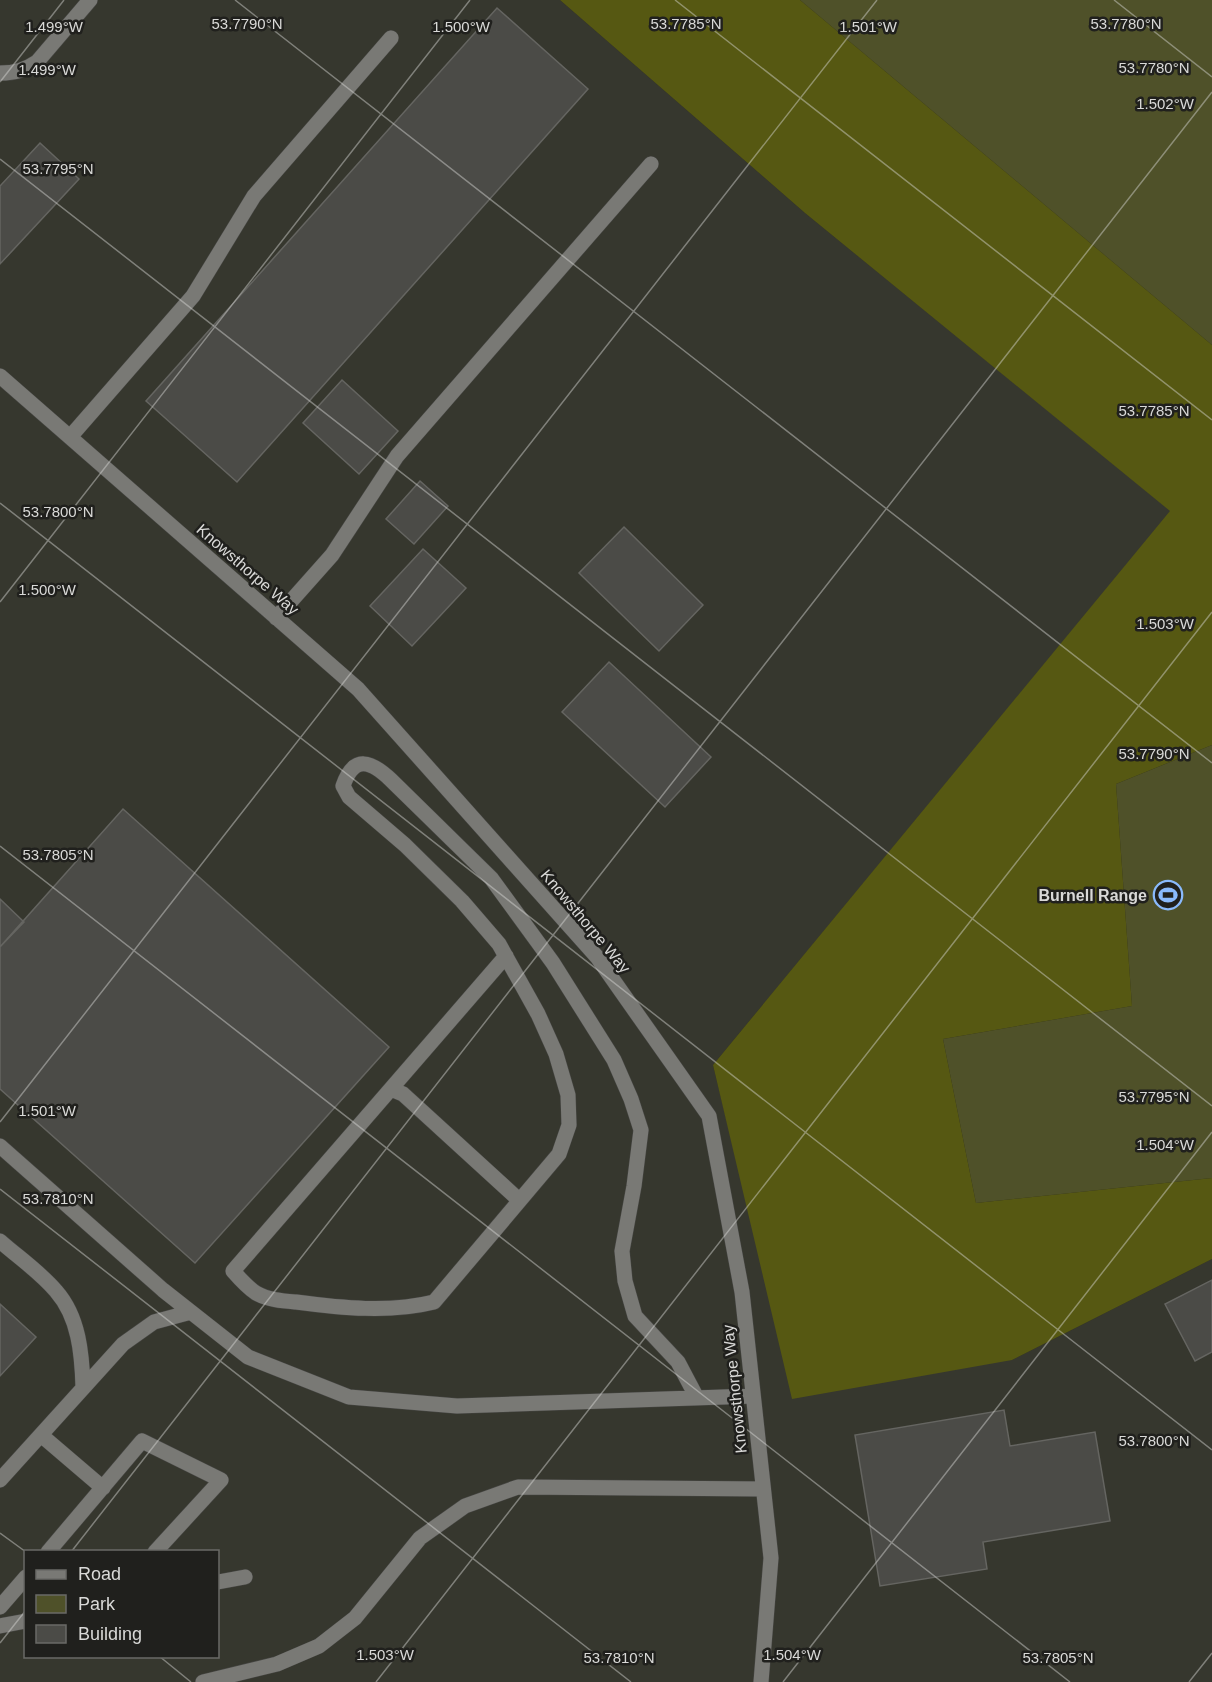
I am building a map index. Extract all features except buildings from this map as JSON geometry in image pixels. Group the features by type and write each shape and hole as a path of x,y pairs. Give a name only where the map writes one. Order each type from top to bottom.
{"street":[{"path":"0,74 14,73 37,62 90,0"},
{"path":"70,437 193,296 254,196 391,38"},
{"path":"276,618 332,555 397,456 651,164"},
{"name":"Knowsthorpe Way","path":"0,376 358,689 597,957 709,1116 742,1292 771,1558 761,1682"},
{"path":"506,956 233,1270 243,1283 257,1294 274,1300 335,1308 415,1306 434,1302 559,1154 569,1125 568,1095 556,1053 538,1014 506,956 499,944 462,900 405,845 349,797 343,786 347,775 353,766 363,763 378,768 491,878 553,963 614,1060 632,1099 641,1130 622,1251 625,1281 635,1316 678,1362 697,1398"},
{"path":"391,1089 403,1094 519,1200"},
{"path":"0,1146 163,1290 248,1357 349,1397 457,1406 753,1396"},
{"path":"0,1241 57,1291 73,1321 82,1354 83,1388"},
{"path":"0,1480 123,1344 154,1322 191,1312"},
{"path":"41,1435 103,1488"},
{"path":"49,1550 142,1441 221,1480 156,1550"},
{"path":"202,1682 277,1664 319,1646 355,1618 420,1538 465,1506 518,1487 763,1489"},
{"path":"219,1582 244,1577"},
{"path":"0,1607 24,1579"},
{"path":"0,1626 24,1621"}],"shaded area":[{"path":"0,0 560,0 805,213 1171,511 713,1065 748,1208 1012,1360 1212,1259 1212,1682 0,1682"},
{"path":"560,0 800,0 1212,345 1212,745 1116,784 1132,1006 943,1039 976,1203 1212,1178 1212,1259 1012,1360 792,1399 713,1065 1170,511 805,213"}],"green space":[{"path":"800,0 1212,0 1212,345"},
{"name":"Burnell Range","path":"1212,745 1212,1178 976,1203 943,1039 1132,1006 1116,784"}],"place":[{"name":"Burnell Range","path":"1168,895"}]}
